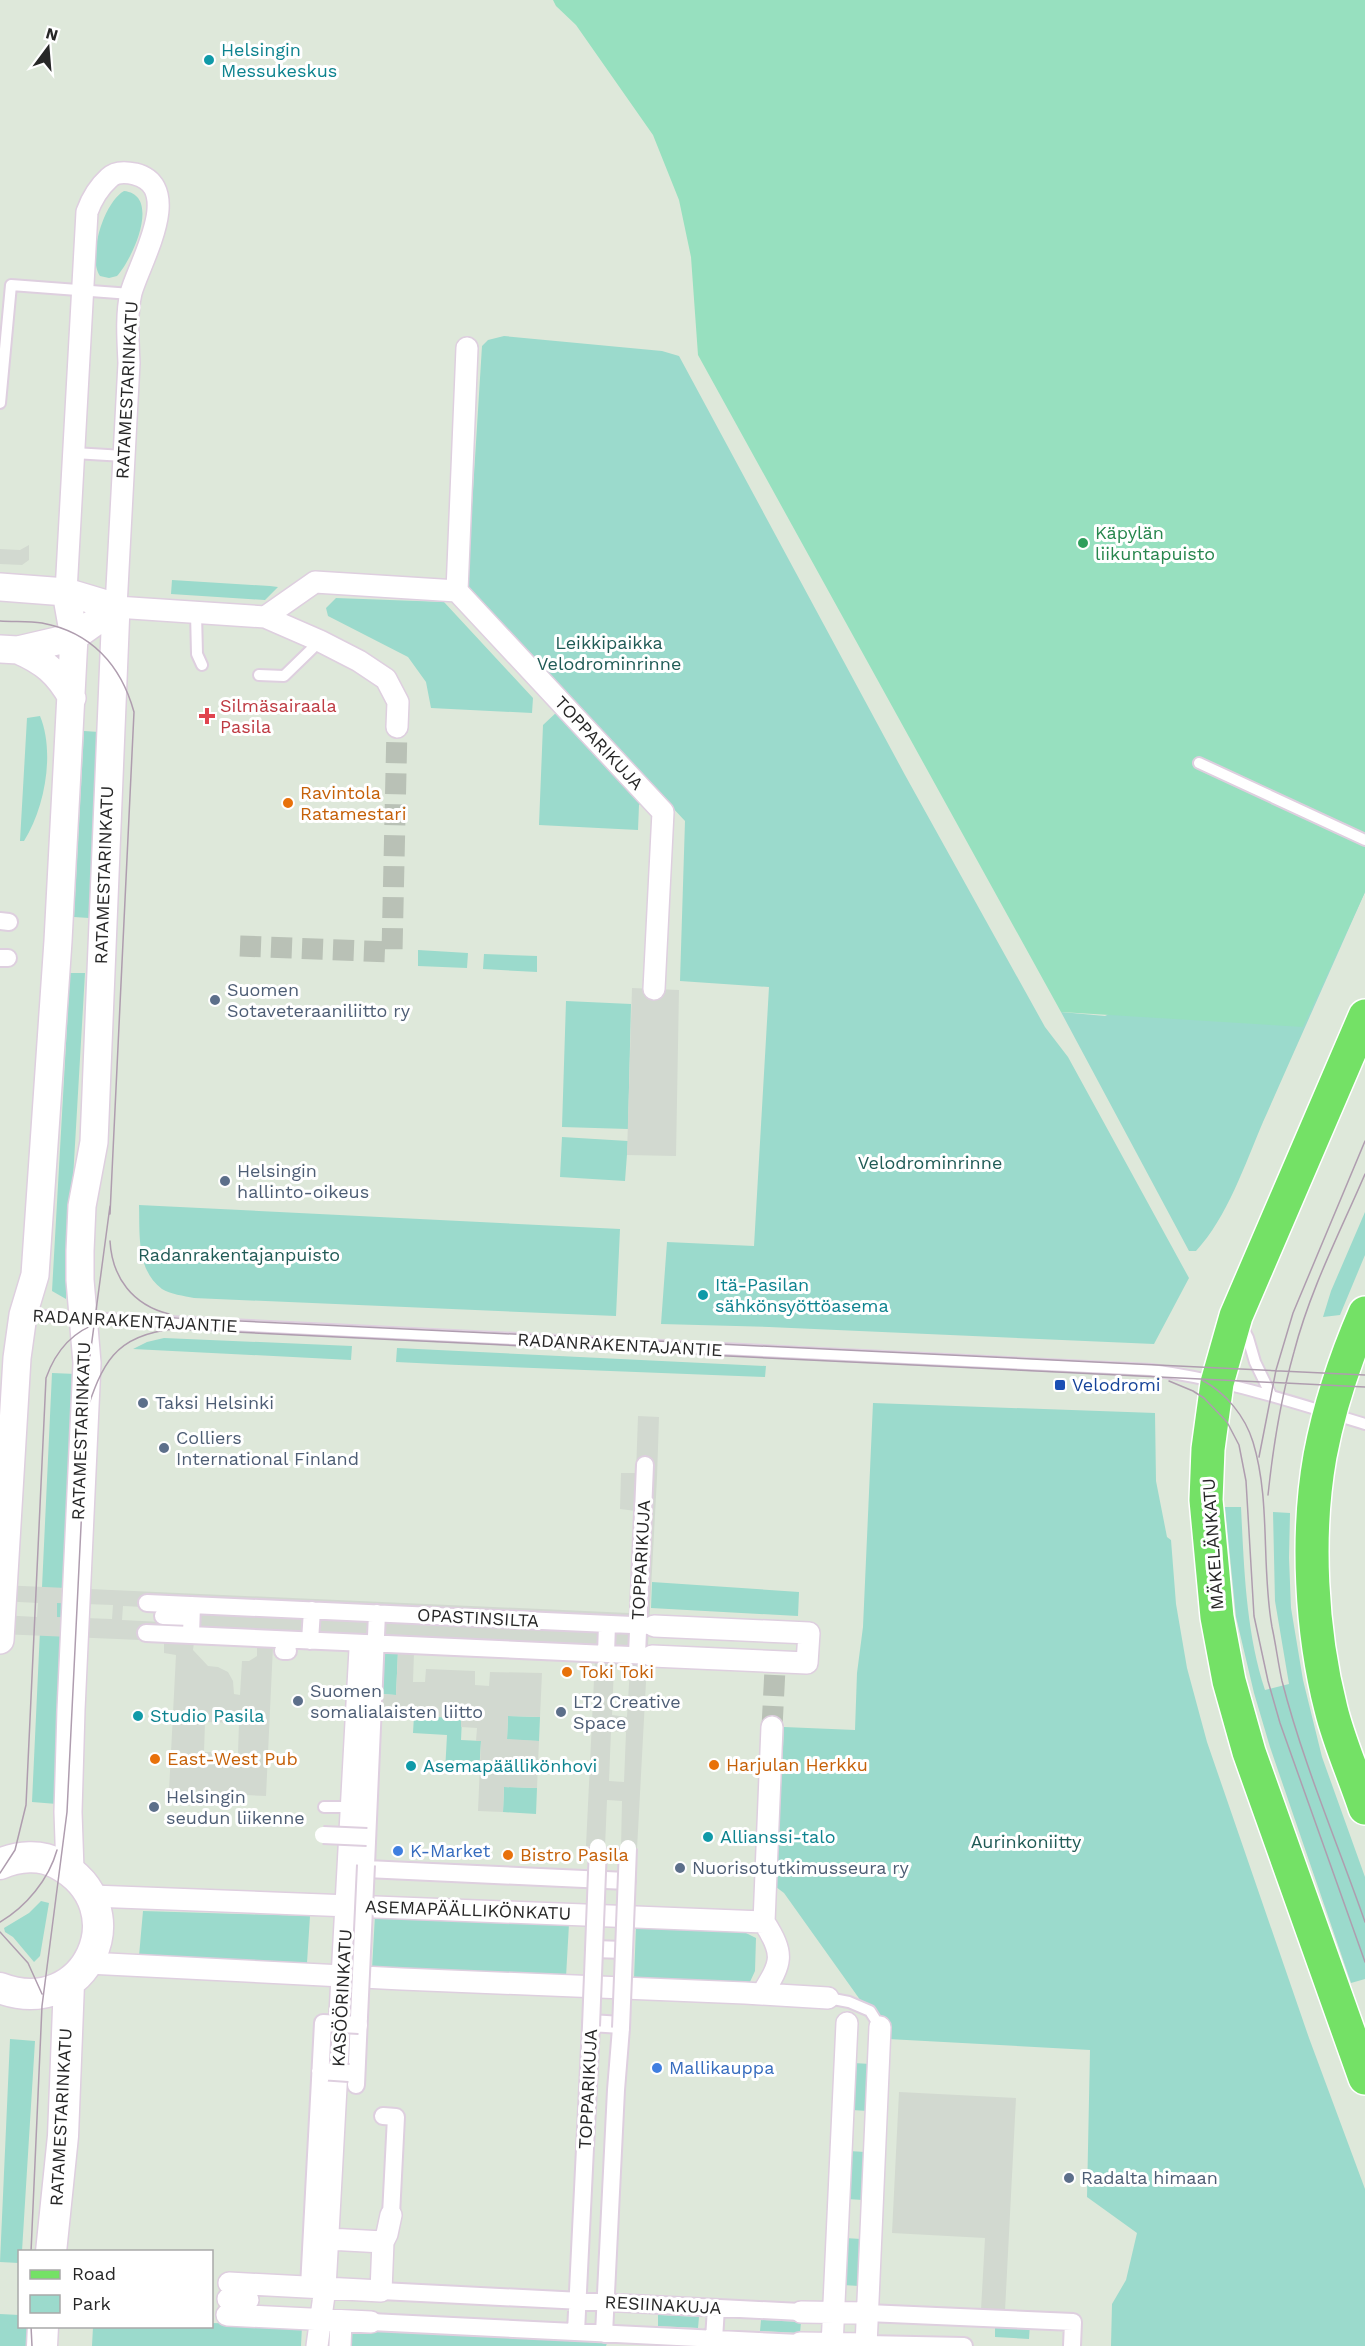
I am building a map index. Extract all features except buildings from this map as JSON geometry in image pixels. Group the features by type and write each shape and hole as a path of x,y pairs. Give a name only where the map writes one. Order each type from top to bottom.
{"main road":[{"name":"MÄKELÄNKATU","path":"1365,1016 1236,1316 1216,1383 1208,1449 1206,1500 1218,1617 1229,1682 1249,1752 1365,2078"},
{"path":"1365,1313 1330,1414 1320,1456 1313,1525 1313,1569 1322,1670 1331,1711 1365,1808"},
{"path":"0,1864 18,1858 35,1857 54,1861 70,1870 82,1881 92,1896"},
{"name":"RATAMESTARINKATU","path":"51,2250 79,1973 96,1945 98,1917 92,1896"},
{"path":"0,1988 14,1993 35,1995 58,1989 79,1973"},
{"path":"42,2346 43,2328"}],"street":[{"name":"RATAMESTARINKATU","path":"0,1640 14,1392 23,1315 35,1275 55,990 74,637 66,592 87,212 91,199 101,185 113,174 125,172 151,181 158,198 158,214 149,247 131,294 94,1142 81,1217 80,1280 87,1363 71,1710 68,1812 70,1870"},
{"path":"265,617 315,582 457,591 467,348"},
{"path":"0,587 66,592 116,607 265,617 320,641 359,661 386,679 398,702 397,727"},
{"name":"TOPPARIKUJA","path":"457,591 663,812 654,989"},
{"path":"9,649 74,637 116,607"},
{"path":"9,649 48,666 62,680 72,698"},
{"name":"TOPPARIKUJA","path":"645,1465 645,1656"},
{"name":"OPASTINSILTA","path":"146,1634 191,1635 285,1648 310,1641 370,1648 606,1654 775,1665 807,1663 809,1633 312,1610 192,1611 147,1603"},
{"path":"310,1641 312,1610"},
{"path":"163,1616 192,1611 191,1635"},
{"name":"KASÖÖRINKATU","path":"317,2287 328,2239 352,1808 370,1648 377,1613"},
{"name":"TOPPARIKUJA","path":"606,1654 608,1624"},
{"name":"KASÖÖRINKATU","path":"320,2076 356,2079 362,2016 368,1837 370,1648"},
{"path":"762,1994 777,1969 779,1956 777,1942 764,1922 772,1727"},
{"path":"323,1834 368,1837"},
{"name":"TOPPARIKUJA","path":"576,2332 598,1847"},
{"name":"TOPPARIKUJA","path":"604,2334 621,2027 628,1848"},
{"path":"366,1869 627,1881"},
{"name":"ASEMAPÄÄLLIKÖNKATU","path":"92,1896 764,1922"},
{"path":"594,1949 624,1950"},
{"path":"79,1973 343,1976 828,1998"},
{"path":"832,2345 848,2012"},
{"name":"KASÖÖRINKATU","path":"317,2346 320,2319 317,2287 318,2105 323,2023 362,2016"},
{"path":"591,2025 621,2027"},
{"path":"866,2345 871,2221 877,2193 875,2133 880,2027"},
{"path":"381,2291 383,2242 391,2214 396,2117 383,2116"},
{"path":"842,2131 875,2133"},
{"path":"838,2219 871,2221"},
{"path":"328,2239 383,2242"},
{"name":"RESIINAKUJA","path":"964,2346 832,2345 341,2321 320,2319 238,2299 317,2287 801,2312 1073,2322 1072,2346"},
{"path":"714,2339 716,2308"},
{"path":"340,2346 341,2321"}],"lane":[{"path":"0,403 12,285 131,294"},
{"path":"74,453 124,456"},
{"path":"196,614 196,654 202,665"},
{"path":"260,675 284,676 320,641"},
{"path":"1199,763 1365,840"},
{"name":"RADANRAKENTAJANTIE","path":"23,1315 1151,1370 1271,1395 1365,1424"},
{"path":"1236,1316 1248,1338 1255,1362 1271,1395"},
{"path":"324,1807 352,1808"},
{"path":"828,1998 848,2012 870,2012 880,2027"}],"green space":[{"name":"Käpylän liikuntapuisto","path":"553,0 1365,0 1365,892 1303,1027 1061,1012 698,355 691,257 679,200 653,135 576,25 556,6"},
{"path":"124,191 135,195 141,204 140,229 130,257 117,276 109,278 100,276 95,256 100,230 110,206"},
{"name":"Velodrominrinne","path":"504,336 662,351 679,356 905,775 1045,1027 1068,1057 1189,1278 1154,1344 661,1324 667,1242 754,1246 769,987 680,981 685,821 467,587 482,346 488,340"},
{"path":"172,580 278,587 265,600 171,594"},
{"path":"336,598 444,602 533,698 532,713 431,708 426,682 408,657 328,616 326,608"},
{"path":"559,710 645,799 639,805 638,830 539,825 543,725"},
{"path":"40,716 47,746 46,780 31,828 24,841 20,841 27,718"},
{"path":"84,731 99,732 89,918 74,917"},
{"path":"1365,892 1226,1207 1207,1238 1196,1251 1189,1251 1061,1012 1105,1016"},
{"path":"418,950 468,953 467,968 418,966"},
{"path":"484,954 537,956 537,972 483,969"},
{"path":"70,973 85,973 66,1299 52,1291"},
{"path":"566,1001 631,1004 628,1129 562,1127"},
{"path":"562,1137 628,1141 625,1181 560,1177"},
{"name":"Radanrakentajanpuisto","path":"139,1205 620,1229 616,1316 194,1298 177,1295 162,1289 148,1272 141,1250"},
{"path":"1365,1212 1365,1255 1340,1315 1323,1317 1331,1291"},
{"path":"164,1338 352,1346 351,1360 133,1349 147,1342"},
{"path":"397,1348 766,1366 765,1377 396,1362"},
{"path":"52,1373 76,1374 57,1804 32,1802"},
{"name":"Aurinkoniitty","path":"873,1403 1155,1413 1156,1481 1167,1537 1171,1540 1176,1604 1187,1668 1207,1742 1309,2038 1365,2189 1365,2346 1111,2346 1112,2304 1126,2280 1137,2233 1087,2197 1090,2050 888,2039 784,1893 776,1887 784,1727 855,1730 857,1673 863,1627"},
{"path":"1225,1507 1241,1507 1250,1623 1265,1690 1289,1684 1275,1601 1273,1512 1290,1513 1291,1608 1303,1680 1322,1757 1365,1877 1365,1979 1351,1983 1270,1747 1254,1693 1236,1617"},
{"path":"652,1582 799,1592 798,1616 651,1608"},
{"path":"383,1650 398,1651 396,1695 381,1694"},
{"path":"414,1716 462,1718 461,1740 481,1741 479,1774 445,1772 447,1735 413,1733"},
{"path":"508,1716 540,1717 539,1741 507,1740"},
{"path":"504,1787 537,1788 536,1814 503,1812"},
{"path":"41,1901 49,1903 40,1956 34,1962 13,1937 5,1932 4,1928 29,1913"},
{"path":"143,1911 310,1916 307,1963 139,1956"},
{"path":"375,1915 569,1924 566,1977 372,1969"},
{"path":"636,1926 742,1931 756,1938 755,1971 749,1984 634,1979"},
{"path":"10,2039 35,2041 22,2250 18,2250 18,2263 0,2262"},
{"path":"854,2063 870,2064 868,2111 852,2110"},
{"path":"849,2151 865,2152 863,2200 847,2199"},
{"path":"845,2238 861,2239 859,2286 843,2285"},
{"path":"0,2314 18,2315 18,2328 32,2328 32,2346 0,2346"},
{"path":"658,2315 699,2317 698,2328 658,2326"},
{"path":"761,2320 801,2322 800,2333 760,2331"},
{"path":"995,2321 1030,2323 1029,2339 995,2337"},
{"path":"213,2323 302,2326 301,2346 92,2346 93,2328 213,2328"},
{"path":"347,2329 607,2343 606,2346 347,2346"}],"shaded area":[{"path":"29,545 29,560 22,565 0,564 0,549 20,550"},
{"path":"632,988 679,990 676,1156 627,1155"},
{"path":"638,1416 659,1417 637,1849 621,1848 622,1801 607,1800 605,1847 586,1846 595,1659 414,1652 413,1682 425,1682 426,1669 475,1671 475,1685 489,1686 490,1672 542,1673 540,1717 508,1716 507,1739 539,1741 537,1788 504,1787 503,1812 478,1811 481,1741 476,1741 477,1728 461,1727 461,1718 414,1716 413,1712 380,1710 381,1694 396,1695 398,1651 273,1646 266,1796 169,1791 176,1655 164,1653 164,1641 0,1634 0,1615 37,1617 38,1603 0,1601 0,1585 629,1613 636,1511 620,1509 621,1473 636,1473","holes":["57,1603 113,1605 112,1619 57,1617","123,1606 163,1608 162,1622 122,1620","194,1642 257,1645 257,1656 249,1661 242,1661 240,1695 234,1694 233,1681 228,1672 218,1667 208,1666 193,1650","614,1668 630,1668 627,1717 612,1715","205,1722 239,1723 238,1753 204,1752","611,1731 626,1732 624,1782 609,1781"]},
{"path":"899,2092 1016,2098 1005,2311 981,2310 985,2238 892,2233"}],"tunnel":[{"path":"240,946 392,952 397,727"},
{"path":"772,1727 775,1669"}],"tram line":[{"path":"0,621 42,623 59,627 89,643 102,653 112,666 121,680 134,712 110,1214"},
{"path":"1259,1457 1276,1370 1293,1313 1365,1141"},
{"path":"1268,1495 1281,1405 1301,1329 1326,1262 1365,1174"},
{"path":"31,2250 42,2006 67,1812 89,1363 110,1206"},
{"path":"110,1241 115,1267 127,1288 145,1304 169,1314"},
{"path":"0,1873 15,1850 26,1805 46,1378 57,1354 72,1338 89,1327 108,1320 175,1318 1365,1375"},
{"path":"85,1416 98,1381 113,1355 124,1345 137,1338 154,1332 174,1329 1365,1387"},
{"path":"1202,1380 1234,1406 1253,1442 1262,1487 1269,1604 1282,1681 1310,1772 1365,1922"},
{"path":"1169,1381 1204,1398 1227,1422 1239,1445 1246,1481 1254,1616 1268,1681 1280,1723 1365,1962"},
{"path":"0,1922 10,1916 35,1891 48,1871 57,1850"},
{"path":"0,1932 28,1963 42,1994"},
{"path":"31,2328 32,2346"}],"place":[{"name":"Helsingin Messukeskus","path":"209,60"},
{"name":"Käpylän liikuntapuisto","path":"1083,543"},
{"name":"Silmäsairaala Pasila","path":"207,716"},
{"name":"Ravintola Ratamestari","path":"288,803"},
{"name":"Suomen Sotaveteraaniliitto ry","path":"215,1000"},
{"name":"Helsingin hallinto-oikeus","path":"225,1181"},
{"name":"Itä-Pasilan sähkönsyöttöasema","path":"703,1295"},
{"name":"Velodromi","path":"1060,1385"},
{"name":"Taksi Helsinki","path":"143,1403"},
{"name":"Colliers International Finland","path":"164,1448"},
{"name":"Toki Toki","path":"567,1672"},
{"name":"Suomen somalialaisten liitto","path":"298,1701"},
{"name":"LT2 Creative Space","path":"561,1712"},
{"name":"Studio Pasila","path":"138,1716"},
{"name":"East-West Pub","path":"155,1759"},
{"name":"Harjulan Herkku","path":"714,1765"},
{"name":"Asemapäällikönhovi","path":"411,1766"},
{"name":"Helsingin seudun liikenne","path":"154,1807"},
{"name":"Allianssi-talo","path":"708,1837"},
{"name":"K-Market","path":"398,1851"},
{"name":"Bistro Pasila","path":"508,1855"},
{"name":"Nuorisotutkimusseura ry","path":"680,1868"},
{"name":"Mallikauppa","path":"657,2068"},
{"name":"Radalta himaan","path":"1069,2178"}],"park label":[{"name":"Leikkipaikka Velodrominrinne","path":"609,653"}]}
